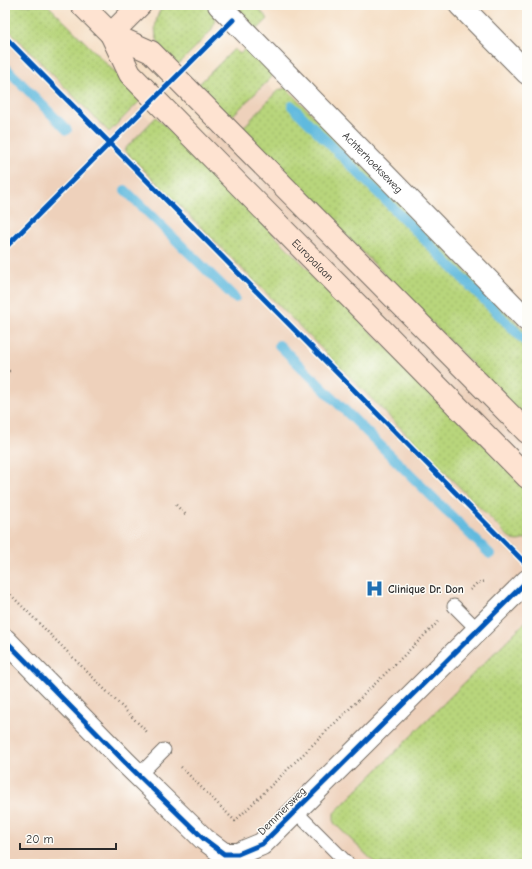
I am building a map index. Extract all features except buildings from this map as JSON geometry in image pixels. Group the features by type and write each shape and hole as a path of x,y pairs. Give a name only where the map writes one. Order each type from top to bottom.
{"street":[{"name":"Europalaan","path":"82,5 111,34 130,74 527,477"},
{"path":"111,34 140,5"},
{"name":"Achterhoekseweg","path":"219,5 527,320"},
{"path":"460,5 527,73"},
{"name":"Europalaan","path":"111,34 151,52 527,432"},
{"name":"Demmersweg","path":"5,640 204,839 224,854 240,859 262,844 527,581"}],"lane":[{"path":"454,606 478,630"},
{"path":"139,775 164,750"},
{"path":"296,811 348,864"}],"path":[{"path":"5,371 12,371"},
{"path":"176,506 187,516"},
{"path":"5,589 235,821 477,583 491,580"}],"shaded area":[{"path":"5,5 38,5 185,156 261,78 527,351 527,864 5,864"}],"green space":[{"path":"5,5 48,5 142,99 109,132 5,26"},
{"path":"164,5 207,5 214,14 214,25 210,32 177,66 160,46 156,35 156,20"},
{"path":"231,5 255,5 268,19 256,31"},
{"path":"247,47 272,70 272,77 229,119 196,87 234,49 240,54"},
{"path":"286,88 527,333 527,420 242,129 278,90"},
{"path":"156,117 518,479 527,494 527,538 519,541 511,539 124,150"},
{"path":"527,620 527,864 376,864 334,823 334,813"}],"waterway":[{"path":"5,67 67,130"},
{"path":"292,106 527,343"},
{"path":"125,190 235,298"},
{"path":"279,345 490,554"}],"cycle path":[{"path":"5,248 233,20"},
{"path":"5,37 527,565"},
{"path":"5,640 125,762 204,839 224,854 238,854 262,844 527,581"}],"place":[{"name":"Clinique Dr. Don","path":"375,589"}]}
